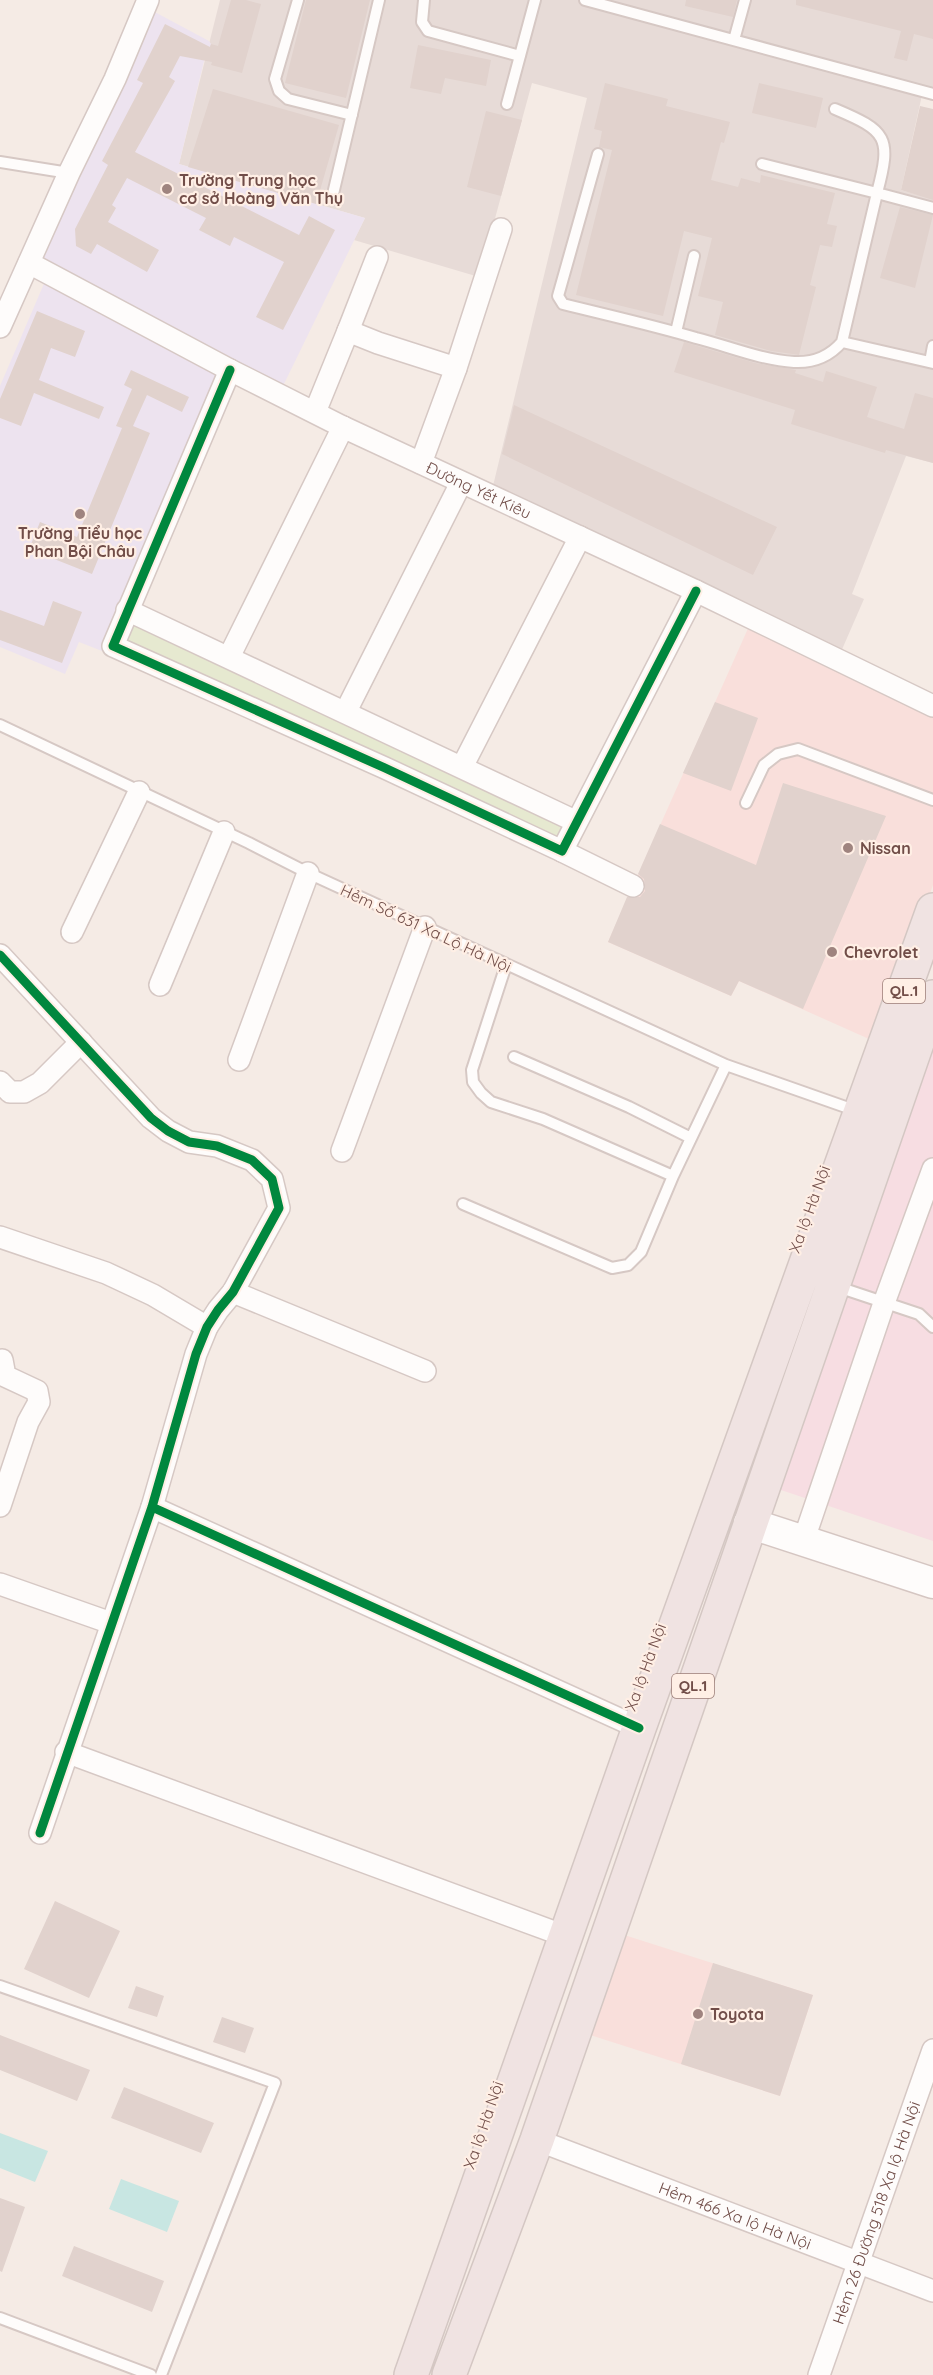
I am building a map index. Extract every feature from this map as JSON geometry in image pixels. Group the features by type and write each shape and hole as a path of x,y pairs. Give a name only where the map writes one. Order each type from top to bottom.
{"highway":[{"name":"Xa lộ Hà Nội","path":"411,2375 639,1728 933,910"},
{"name":"QL.1","path":"449,2375 537,2140 832,1285 930,1016"}],"street":[{"path":"0,327 69,173 115,79 148,0"},
{"path":"421,463 456,368 501,229"},
{"path":"315,412 377,257"},
{"name":"Đường Yết Kiêu","path":"29,263 230,370 344,427 696,591 933,706"},
{"path":"348,331 456,368"},
{"path":"230,370 113,646 385,768 633,886"},
{"path":"229,657 344,427"},
{"path":"346,711 461,483"},
{"path":"462,767 580,537"},
{"path":"561,851 696,591"},
{"path":"127,610 346,711 575,821"},
{"path":"72,932 139,792"},
{"path":"160,985 224,832"},
{"path":"239,1060 308,873"},
{"path":"342,1151 424,927"},
{"path":"0,954 150,1118 189,1142 217,1146 252,1160 272,1179 279,1208 233,1292 207,1327 196,1354 152,1507 40,1833"},
{"path":"0,1082 10,1092 24,1092 40,1083 81,1042"},
{"path":"804,1539 884,1303 933,1169"},
{"path":"0,1237 106,1273 153,1295 207,1327"},
{"path":"233,1292 425,1371"},
{"path":"0,1506 28,1422 39,1402 37,1391 6,1376 2,1360"},
{"path":"152,1507 639,1728"},
{"path":"749,1523 804,1539 933,1583"},
{"path":"0,1584 111,1623"},
{"path":"66,1752 565,1936"},
{"name":"Hẻm 26 Đường 518 Xa lộ Hà Nội","path":"819,2375 933,2050"},
{"name":"Hẻm 466 Xa lộ Hà Nội","path":"537,2140 933,2291"}],"lane":[{"path":"298,0 275,79 279,91 288,99 352,115"},
{"path":"333,194 379,0"},
{"path":"424,0 422,22 428,31 520,56"},
{"path":"507,104 535,0"},
{"path":"585,0 933,94"},
{"path":"734,40 745,0"},
{"path":"597,154 558,296 563,304 772,359 796,363 824,358 833,353 842,342 885,162 885,150 881,138 873,126 835,109"},
{"path":"0,162 69,173"},
{"path":"762,164 933,208"},
{"path":"676,332 694,256"},
{"path":"842,342 931,362 933,346"},
{"name":"Hẻm Số 631 Xa Lộ Hà Nội","path":"0,725 308,873 726,1065 860,1112"},
{"path":"746,803 764,765 778,754 798,749 933,801"},
{"path":"506,964 472,1070 473,1082 481,1094 491,1102 543,1119 672,1176"},
{"path":"514,1057 629,1107 691,1138"},
{"path":"463,1204 612,1268 628,1265 641,1252 672,1176 726,1065"},
{"path":"832,1285 919,1314 933,1327"},
{"path":"0,1986 275,2084 161,2375"},
{"path":"0,2318 151,2375"}],"shaded area":[{"path":"220,0 933,0 933,90 922,95 901,190 933,199 933,463 906,456 852,594 864,599 840,654 492,490 587,98 532,83 479,277 354,240 365,218 179,164"},
{"name":"Trường Trung học cơ sở Hoàng Văn Thụ","path":"151,10 211,44 204,61 179,164 365,218 282,388 38,260"},
{"name":"Trường Tiểu học Phan Bội Châu","path":"46,279 221,373 102,651 79,642 65,674 0,647 0,386"},
{"path":"750,624 933,713 933,885 878,1043 739,981 731,996 608,942"},
{"path":"933,1027 933,1541 772,1487"},
{"name":"Toyota","path":"618,1933 813,1995 780,2096 584,2033"}],"green space":[{"path":"131,618 567,824 558,843 121,643"}],"water":[{"path":"0,2133 48,2151 35,2182 0,2168"},
{"path":"121,2179 179,2201 167,2232 109,2209"}],"building":[{"path":"231,0 246,0 261,4 242,73 211,65 212,62 180,56 169,77 175,81 135,152 299,235 309,216 335,230 283,330 256,317 284,262 234,237 230,246 199,230 206,218 127,178 112,205 116,208 108,222 159,250 147,272 97,244 91,254 76,246 75,229 108,165 102,161 143,83 137,80 165,24 210,47 211,44 218,46"},
{"path":"306,0 370,0 346,98 285,83"},
{"path":"686,0 737,0 733,17 685,6"},
{"path":"796,0 933,0 933,39 914,34 907,61 894,58 901,31 796,5"},
{"path":"418,45 491,60 486,86 445,78 441,94 410,88"},
{"path":"605,83 668,99 666,106 730,122 724,143 721,142 711,180 738,187 741,178 760,183 761,175 835,193 827,224 837,226 832,247 820,245 810,285 816,287 799,355 771,351 715,335 723,302 698,296 712,238 684,231 663,316 576,295 612,150 599,147 602,131 594,129"},
{"path":"759,83 823,98 816,128 752,113"},
{"path":"213,89 339,125 316,204 188,167"},
{"path":"920,106 933,109 933,200 901,190"},
{"path":"486,111 522,120 501,196 467,187"},
{"path":"900,207 933,215 915,288 880,278"},
{"path":"37,311 85,331 75,357 51,348 39,380 104,407 99,419 34,393 21,426 0,418 0,399"},
{"path":"684,342 755,363 796,370 795,373 823,382 826,371 877,387 867,417 904,429 915,393 933,398 933,463 886,450 885,453 791,424 795,410 674,372"},
{"path":"131,370 189,397 182,412 147,395 133,426 150,433 92,574 29,549 40,522 77,537 122,428 116,426 132,389 124,385"},
{"path":"514,405 777,527 753,575 502,454"},
{"path":"53,601 82,612 62,663 0,640 0,610 44,626"},
{"path":"715,702 758,718 731,791 683,773"},
{"path":"783,783 886,816 803,1009 739,981 731,996 608,942 627,897 640,897 645,891 644,879 638,874 660,824 756,865"},
{"path":"55,1901 120,1931 89,1998 24,1969"},
{"path":"713,1963 813,1995 780,2096 681,2064"},
{"path":"136,1986 164,1996 157,2017 128,2008"},
{"path":"222,2017 254,2028 245,2053 213,2042"},
{"path":"0,2035 90,2070 77,2101 0,2070"},
{"path":"124,2087 214,2123 201,2153 111,2118"},
{"path":"0,2198 25,2207 2,2272 0,2271"},
{"path":"74,2246 164,2281 152,2312 62,2276"}],"cycle path":[{"path":"230,370 113,646 385,768 562,851 696,591"},
{"path":"0,955 151,1118 168,1131 189,1142 217,1146 252,1160 272,1179 279,1208 233,1292 207,1327 196,1354 152,1507 40,1833"},
{"path":"152,1507 639,1728"}],"place":[{"name":"Trường Trung học cơ sở Hoàng Văn Thụ","path":"167,189"},
{"name":"Trường Tiểu học Phan Bội Châu","path":"80,514"},
{"name":"Nissan","path":"848,848"},
{"name":"Chevrolet","path":"832,952"},
{"name":"Toyota","path":"698,2014"}]}
